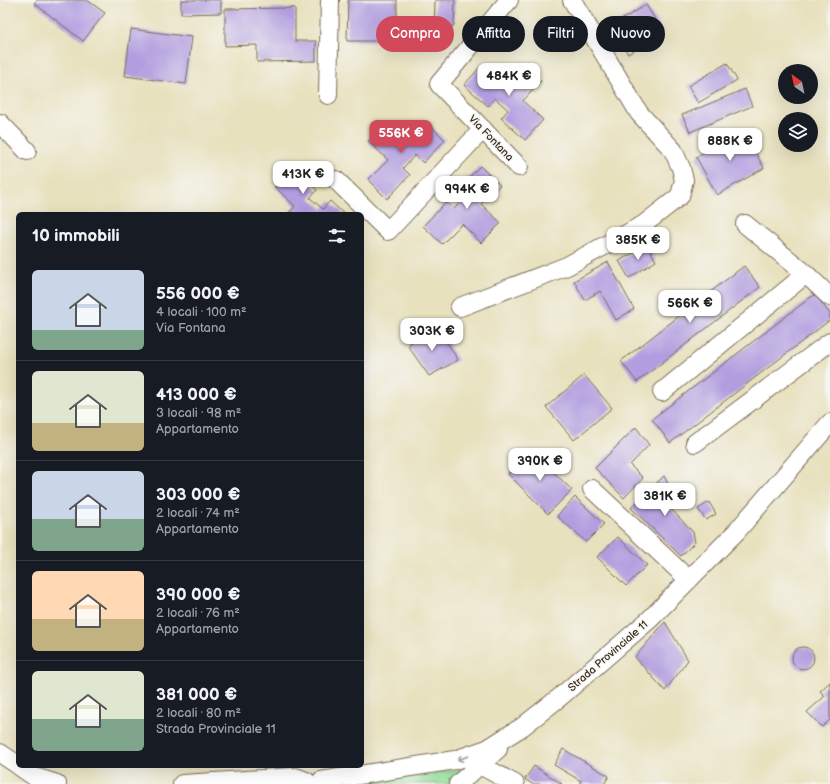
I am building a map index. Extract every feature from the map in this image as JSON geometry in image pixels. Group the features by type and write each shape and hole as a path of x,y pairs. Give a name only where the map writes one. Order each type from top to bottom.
{"street":[{"path":"328,95 330,0"},
{"name":"Via Fontana","path":"509,0 439,84 519,167"},
{"path":"460,307 567,266 643,225 680,196 684,180 681,168 673,150 639,113 572,0"},
{"path":"0,123 27,151"},
{"path":"336,180 388,231 483,129"},
{"path":"745,224 806,274 830,297"},
{"path":"662,392 806,274"},
{"path":"695,443 830,342"},
{"name":"Strada Provinciale 11","path":"182,784 295,777 314,782 455,760 487,749 522,727 560,697 650,619 736,532 830,423"},
{"path":"592,489 689,580"},
{"path":"458,784 522,727"},
{"path":"0,753 16,765"},
{"path":"480,765 515,784"},
{"path":"21,768 35,777 57,784"}],"green space":[{"path":"471,768 451,784 353,784 354,780 390,779"}],"building":[{"path":"37,0 87,0 105,13 83,41 34,3"},
{"path":"181,0 221,0 221,13 181,14"},
{"path":"348,0 397,0 397,16 376,16 376,41 347,41"},
{"path":"435,0 455,0 454,25 454,16 435,16"},
{"path":"646,5 653,16 628,16"},
{"path":"295,8 295,41 316,41 316,61 257,62 257,45 225,46 225,9"},
{"path":"131,29 192,37 186,84 125,76"},
{"path":"521,63 541,81 523,101 543,120 525,140 501,118 508,110 495,98 488,106 464,85 482,65 502,83"},
{"path":"727,63 737,80 698,103 688,86"},
{"path":"745,89 752,106 690,132 682,115"},
{"path":"426,121 445,140 423,163 415,155 403,168 410,175 387,199 368,180 388,160 368,141 387,122 407,140"},
{"path":"743,130 764,168 717,195 696,157"},
{"path":"480,166 500,185 481,204 501,223 481,243 462,224 442,244 423,226 446,202 454,209 466,197 458,189"},
{"path":"293,167 317,190 310,198 323,209 330,201 342,212 290,212 295,206 275,187"},
{"path":"647,245 656,261 629,278 619,261"},
{"path":"608,262 634,309 616,320 600,291 585,300 574,281"},
{"path":"744,266 760,287 637,382 621,361"},
{"path":"815,294 830,314 830,320 670,443 652,419"},
{"path":"426,326 448,344 458,360 429,376 408,346"},
{"path":"584,375 612,408 574,440 546,407"},
{"path":"636,427 649,445 630,465 643,478 624,498 595,468"},
{"path":"531,450 572,490 548,514 508,474"},
{"path":"664,476 675,498 669,507 693,532 695,542 681,556 631,508"},
{"path":"575,497 604,524 586,542 557,516"},
{"path":"709,502 716,514 706,520 698,509"},
{"path":"618,537 647,565 626,586 597,557"},
{"path":"665,622 688,660 665,691 635,657"},
{"path":"803,647 811,650 814,658 811,666 803,669 795,666 792,658 795,650"},
{"path":"830,682 830,720 822,727 807,712 825,696 820,691"},
{"path":"563,749 609,776 604,784 579,784 581,781 554,765"},
{"path":"534,766 562,784 532,784 525,779"}]}
